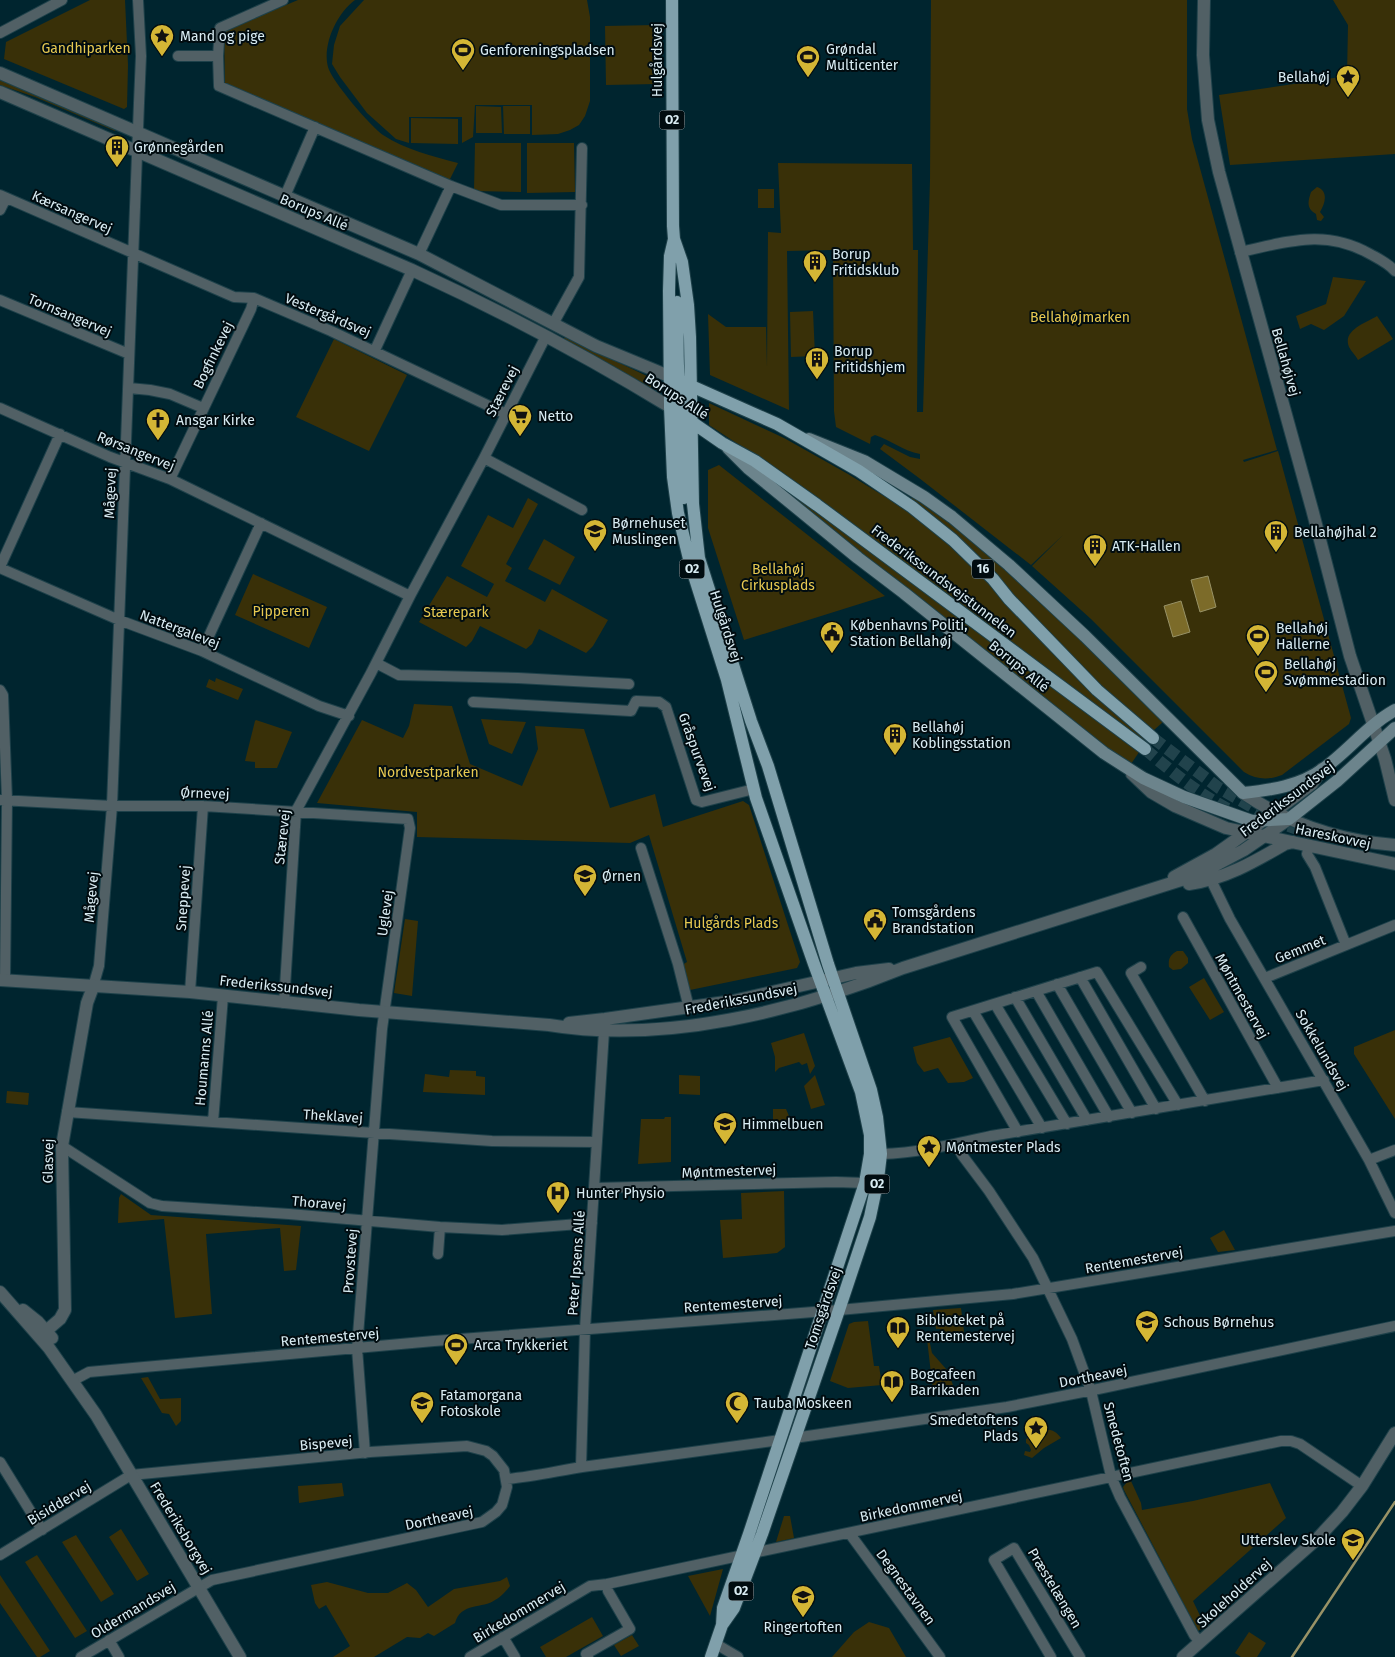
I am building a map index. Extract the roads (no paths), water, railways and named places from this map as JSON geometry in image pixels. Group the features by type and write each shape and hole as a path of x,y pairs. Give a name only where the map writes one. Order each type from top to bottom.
{"main road":[{"name":"Hulgårdsvej","path":"672,0 672,183 674,240 670,256 669,291 681,381 692,422 693,498 699,558 768,766 810,910 828,987"},
{"name":"Hulgårdsvej","path":"674,240 682,262 688,305 681,381 675,410 673,477 682,533 727,680 754,788 828,987"},
{"name":"Borups Allé","path":"681,381 789,431 864,460 924,497 952,517 1009,565 1085,636 1243,793"},
{"name":"Borups Allé","path":"675,410 722,443 748,468 858,558 1127,769"},
{"path":"675,410 686,514 696,539"},
{"name":"Frederikssundsvejstunnelen","path":"789,431 866,475 912,507 953,540 993,579 1009,599 1097,690 1153,738"},
{"name":"Frederikssundsvejstunnelen","path":"722,443 755,461 817,505 1145,749"},
{"name":"Frederikssundsvej","path":"1243,793 1271,790 1285,786 1322,770 1395,710"},
{"name":"Frederikssundsvej","path":"1289,820 1337,781 1395,728"},
{"path":"1127,769 1184,797 1252,821 1289,820"},
{"name":"Tomsgårdsvej","path":"711,1657 722,1625 723,1608 748,1555 794,1438 839,1310 870,1217 878,1179 880,1154 879,1126 871,1090 828,987"},
{"name":"Tomsgårdsvej","path":"748,1555 780,1440 865,1183 870,1154 867,1118 861,1092 828,987"}],"street":[{"path":"0,33 62,0"},
{"name":"Mågevej","path":"93,987 99,966 112,806 138,132 140,56 138,0"},
{"path":"283,0 220,28 218,56 219,86 500,206 582,205"},
{"name":"Bellahøjvej","path":"1204,0 1204,55 1208,120 1219,172 1350,656 1380,742 1395,800"},
{"path":"178,56 218,56"},
{"name":"Borups Allé","path":"0,73 419,254 596,346 681,381"},
{"name":"Borups Allé","path":"0,92 412,270 486,304 675,410"},
{"name":"Borups Allé","path":"285,196 315,127"},
{"path":"553,324 579,277 582,148"},
{"path":"419,254 451,186"},
{"path":"0,210 3,196"},
{"name":"Kærsangervej","path":"3,196 133,254"},
{"path":"1240,252 1282,242 1327,238 1357,246 1390,265 1395,271"},
{"name":"Vestergårdsvej","path":"133,254 234,296 254,298 375,350 506,414"},
{"path":"375,350 412,270"},
{"name":"Bogfinkevej","path":"170,479 251,309 254,298"},
{"name":"Tornsangervej","path":"0,300 129,354"},
{"name":"Stærevej","path":"284,1003 296,811 349,716 546,336"},
{"path":"129,388 170,394 203,408"},
{"name":"Rørsangervej","path":"0,408 110,457 170,479 410,596"},
{"path":"0,567 60,434"},
{"path":"484,458 582,510"},
{"path":"202,651 261,523"},
{"name":"Nattergalevej","path":"0,567 119,620 202,651 313,703 349,716"},
{"path":"376,664 399,675 518,678 629,684"},
{"path":"0,690 4,695 3,980"},
{"name":"Gråspurvevej","path":"473,702 631,711 636,701 659,702 666,707 696,800 702,802 754,788"},
{"name":"Borups Allé","path":"1127,769 1151,792 1175,806 1217,824 1265,836"},
{"name":"Frederikssundsvej","path":"1157,888 1211,857 1274,813 1312,784 1322,770"},
{"name":"Borups Allé","path":"1243,793 1274,813"},
{"name":"Ørnevej","path":"4,800 112,806 203,806 408,819"},
{"name":"Sneppevej","path":"190,992 203,806"},
{"name":"Hareskovvej","path":"1274,813 1320,832 1395,844"},
{"name":"Uglevej","path":"384,1011 410,828 408,819"},
{"name":"Frederikssundsvej","path":"3,980 190,992 284,1003 549,1025 659,1028 744,1016 828,987 856,973 903,968 1197,875 1214,875 1289,820"},
{"name":"Hareskovvej","path":"1265,836 1395,864"},
{"path":"1214,875 1242,868 1285,844 1295,842"},
{"name":"Gemmet","path":"1309,845 1308,854 1346,945"},
{"path":"641,848 678,964 689,1008"},
{"path":"1315,867 1325,849"},
{"name":"Sokkelundsvej","path":"1214,875 1214,888 1223,902 1230,919 1370,1160 1395,1213"},
{"name":"Møntmestervej","path":"1182,917 1278,1088"},
{"name":"Gemmet","path":"1265,978 1395,925"},
{"path":"1141,967 1131,973 1205,1101"},
{"path":"1018,1132 952,1017 1097,972 1178,1105"},
{"path":"1080,977 1156,1109"},
{"path":"1057,984 1132,1113"},
{"name":"Glasvej","path":"46,1331 60,1319 65,1310 62,1146 87,1002 93,987"},
{"name":"Frederikssundsvej","path":"604,1025 689,1008 828,987"},
{"path":"1036,991 1109,1117"},
{"name":"Houmanns Allé","path":"213,1122 223,996"},
{"path":"1015,997 1087,1120"},
{"path":"994,1004 1067,1124"},
{"name":"Provstevej","path":"364,1453 357,1348 384,1011"},
{"path":"973,1011 1042,1128"},
{"name":"Peter Ipsens Allé","path":"581,1467 585,1329 604,1025"},
{"path":"880,1154 895,1154 956,1144 1324,1080"},
{"name":"Theklavej","path":"67,1112 492,1142 598,1142"},
{"name":"Smedetoften","path":"956,1144 1033,1258 1049,1289 1072,1339 1091,1391 1111,1476 1120,1497 1194,1635 1200,1642"},
{"name":"Thoravej","path":"62,1146 150,1204 162,1206 289,1214 367,1222 502,1230 592,1223"},
{"path":"1370,1160 1395,1150"},
{"name":"Møntmestervej","path":"594,1188 828,1182 865,1183"},
{"path":"438,1254 440,1227"},
{"name":"Rentemestervej","path":"75,1379 89,1372 585,1329 839,1310 1049,1289 1395,1231"},
{"name":"Frederiksborgvej","path":"0,1291 38,1322 56,1344 88,1406 96,1415 240,1657"},
{"name":"Frederiksborgvej","path":"0,1291 75,1379"},
{"name":"Dortheavej","path":"794,1438 1007,1407 1091,1391 1395,1326"},
{"name":"Skoleholdervej","path":"1183,1657 1317,1539 1342,1512 1362,1486 1395,1433"},
{"path":"507,1479 780,1440"},
{"name":"Birkedommervej","path":"470,1657 590,1586 850,1534 1111,1476 1281,1441 1291,1440 1300,1444 1362,1486"},
{"name":"Bispevej","path":"131,1475 364,1453 467,1446 477,1447 493,1456 499,1462 507,1479"},
{"path":"0,1462 42,1530"},
{"name":"Bisiddervej","path":"0,1555 131,1475"},
{"name":"Dortheavej","path":"199,1587 212,1580 482,1522 502,1505 507,1479"},
{"name":"Degnestavnen","path":"850,1534 940,1657"},
{"name":"Præstelængen","path":"1051,1657 994,1560 1014,1548 1080,1657"},
{"path":"588,1657 586,1654 630,1628 608,1591 607,1584"},
{"name":"Oldermandsvej","path":"81,1657 199,1587"},
{"path":"503,1637 515,1657"},
{"path":"109,1640 119,1657"},
{"path":"716,1644 735,1656"}],"waterway":[{"path":"1292,1657 1395,1502"}],"tunnel":[{"path":"1153,738 1219,788 1280,823 1312,834"},
{"path":"1145,749 1195,789 1228,809"}],"place":[{"name":"Mand og pige","path":"162,57"},
{"name":"Genforeningspladsen","path":"463,71"},
{"name":"Grøndal Multicenter","path":"808,78"},
{"name":"Bellahøj","path":"1348,98"},
{"name":"Grønnegården","path":"117,168"},
{"name":"Borup Fritidsklub","path":"815,283"},
{"name":"Borup Fritidshjem","path":"817,380"},
{"name":"Netto","path":"520,437"},
{"name":"Ansgar Kirke","path":"158,441"},
{"name":"Børnehuset Muslingen","path":"595,552"},
{"name":"Bellahøjhal 2","path":"1276,553"},
{"name":"ATK-Hallen","path":"1095,567"},
{"name":"Københavns Politi, Station Bellahøj","path":"832,654"},
{"name":"Bellahøj Hallerne","path":"1258,657"},
{"name":"Bellahøj Svømmestadion","path":"1266,693"},
{"name":"Bellahøj Koblingsstation","path":"895,756"},
{"name":"Ørnen","path":"585,897"},
{"name":"Tomsgårdens Brandstation","path":"875,941"},
{"name":"Himmelbuen","path":"725,1145"},
{"name":"Møntmester Plads","path":"929,1168"},
{"name":"Hunter Physio","path":"558,1214"},
{"name":"Schous Børnehus","path":"1147,1343"},
{"name":"Biblioteket på Rentemestervej","path":"898,1349"},
{"name":"Arca Trykkeriet","path":"456,1366"},
{"name":"Bogcafeen Barrikaden","path":"892,1403"},
{"name":"Fatamorgana Fotoskole","path":"422,1424"},
{"name":"Tauba Moskeen","path":"737,1424"},
{"name":"Smedetoftens Plads","path":"1036,1449"},
{"name":"Utterslev Skole","path":"1353,1561"},
{"name":"Ringertoften","path":"803,1618"}],"park label":[{"name":"Gandhiparken","path":"86,48"},
{"name":"Bellahøjmarken","path":"1080,317"},
{"name":"Bellahøj Cirkusplads","path":"778,578"},
{"name":"Pipperen","path":"281,611"},
{"name":"Stærepark","path":"456,612"},
{"name":"Nordvestparken","path":"428,772"},
{"name":"Hulgårds Plads","path":"731,923"}]}
